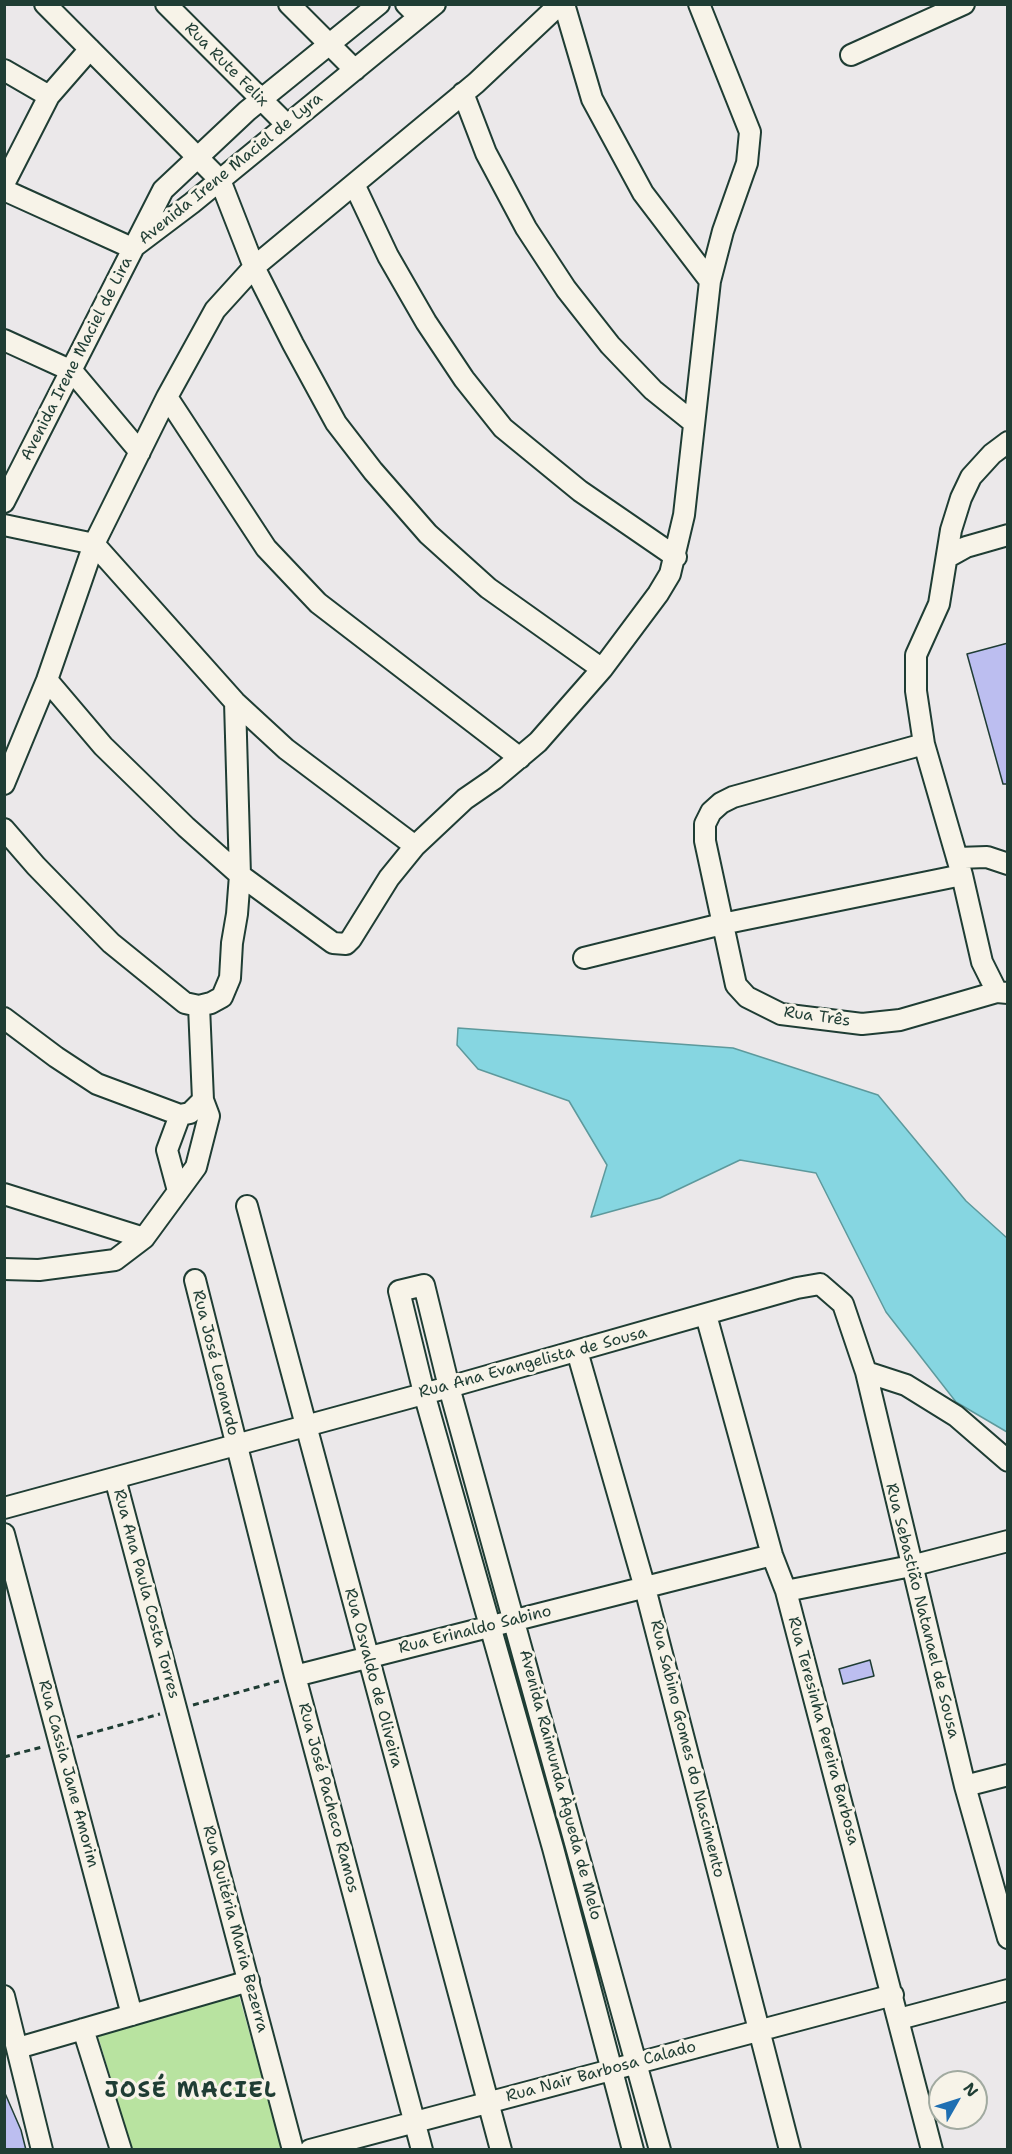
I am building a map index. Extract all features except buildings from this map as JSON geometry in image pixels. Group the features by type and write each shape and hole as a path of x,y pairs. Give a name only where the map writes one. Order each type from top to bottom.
{"street":[{"path":"45,4 220,180 254,267 336,423 373,471 428,534 488,588 602,669"},
{"name":"Rua Rute Felix","path":"166,4 287,125"},
{"path":"289,4 355,70"},
{"name":"Avenida Irene Maciel de Lyra","path":"132,248 163,189 261,99 379,4"},
{"name":"Avenida Irene Maciel de Lyra","path":"132,248 355,70 413,11 435,4"},
{"path":"4,784 48,680 94,544 167,397 215,310 254,267 464,93 562,4 592,99 643,193 710,281"},
{"path":"48,680 103,746 186,827 240,874 333,943 340,945 351,939 389,878 415,846 465,799 538,742 602,669 658,594 676,557 684,515 710,281 723,231 747,163 750,132 699,4"},
{"path":"851,55 964,4"},
{"path":"4,184 49,96 90,49"},
{"path":"4,70 49,96"},
{"path":"464,93 486,153 526,228 566,289 610,345 653,390 694,423"},
{"path":"354,184 388,256 426,322 464,379 503,428 580,491 676,557"},
{"path":"4,190 132,248"},
{"name":"Avenida Irene Maciel de Lira","path":"4,502 132,248"},
{"path":"4,340 72,371 105,415 140,452"},
{"path":"167,397 266,548 318,603 520,758"},
{"path":"1002,992 981,962 959,867 924,744 916,691 916,655 939,604 951,530 961,498 971,477 992,454 1008,442"},
{"path":"4,525 94,544 235,702 286,748 415,846"},
{"path":"948,557 966,547 1008,535"},
{"path":"4,829 36,866 111,943 185,1003 199,1006 222,997 230,978 240,874 235,702"},
{"name":"Rua Três","path":"924,744 733,797 721,803 711,812 705,824 705,841 736,985 747,997 781,1014 862,1023 900,1020 1002,992"},
{"path":"584,958 959,867 987,857 1008,864"},
{"path":"4,1269 39,1270 115,1260 144,1238 196,1167 209,1116 203,1100 199,1006"},
{"path":"4,1018 56,1058 97,1084 180,1114 190,1113 203,1100"},
{"path":"178,1191 167,1150 180,1114"},
{"path":"4,1194 144,1238"},
{"name":"Rua Osvaldo de Oliveira","path":"247,1206 501,2150"},
{"name":"Rua José Leonardo","path":"195,1280 235,1446"},
{"name":"Rua Ana Evangelista de Sousa","path":"4,1508 449,1387 797,1288 820,1284 829,1290"},
{"name":"Avenida Raimunda Àgueda de Melo","path":"633,2150 553,1848 424,1393 399,1291 424,1285 449,1387 660,2150"},
{"name":"Rua Sebastião Natanael de Sousa","path":"829,1290 843,1304 866,1372 964,1786 1008,1938"},
{"name":"Rua Teresinha Pereira Barbosa","path":"706,1315 772,1555 786,1591 932,2150"},
{"name":"Rua Sabino Gomes do Nascimento","path":"577,1351 645,1588 790,2150"},
{"path":"866,1372 906,1385 956,1416 1008,1461"},
{"name":"Rua José Pacheco Ramos","path":"235,1446 423,2150"},
{"name":"Rua Ana Paula Costa Torres","path":"115,1478 176,1709"},
{"name":"Rua Cassia Jane Amorim","path":"4,1534 132,2015"},
{"path":"786,1591 911,1566 1008,1541"},
{"name":"Rua Erinaldo Sabino","path":"295,1676 772,1555"},
{"name":"Rua Quitéria Maria Bezerra","path":"176,1709 293,2150"},
{"path":"964,1786 1008,1775"},
{"path":"553,1848 576,1841"},
{"path":"18,2048 249,1981"},
{"path":"899,2019 1008,1990"},
{"name":"Rua Nair Barbosa Calado","path":"310,2150 893,1995"},
{"path":"4,1996 42,2150"},
{"path":"83,2029 121,2150"}],"path":[{"path":"4,1757 295,1676"}],"green space":[{"path":"238,1992 282,2149 132,2149 98,2036"}],"water":[{"path":"458,1028 733,1048 878,1095 966,1201 1007,1238 1007,1432 956,1402 886,1312 816,1173 740,1160 660,1198 591,1217 607,1165 569,1101 478,1069 457,1045"}],"district":[{"name":"JOSÉ MACIEL","path":"191,2091"}]}
